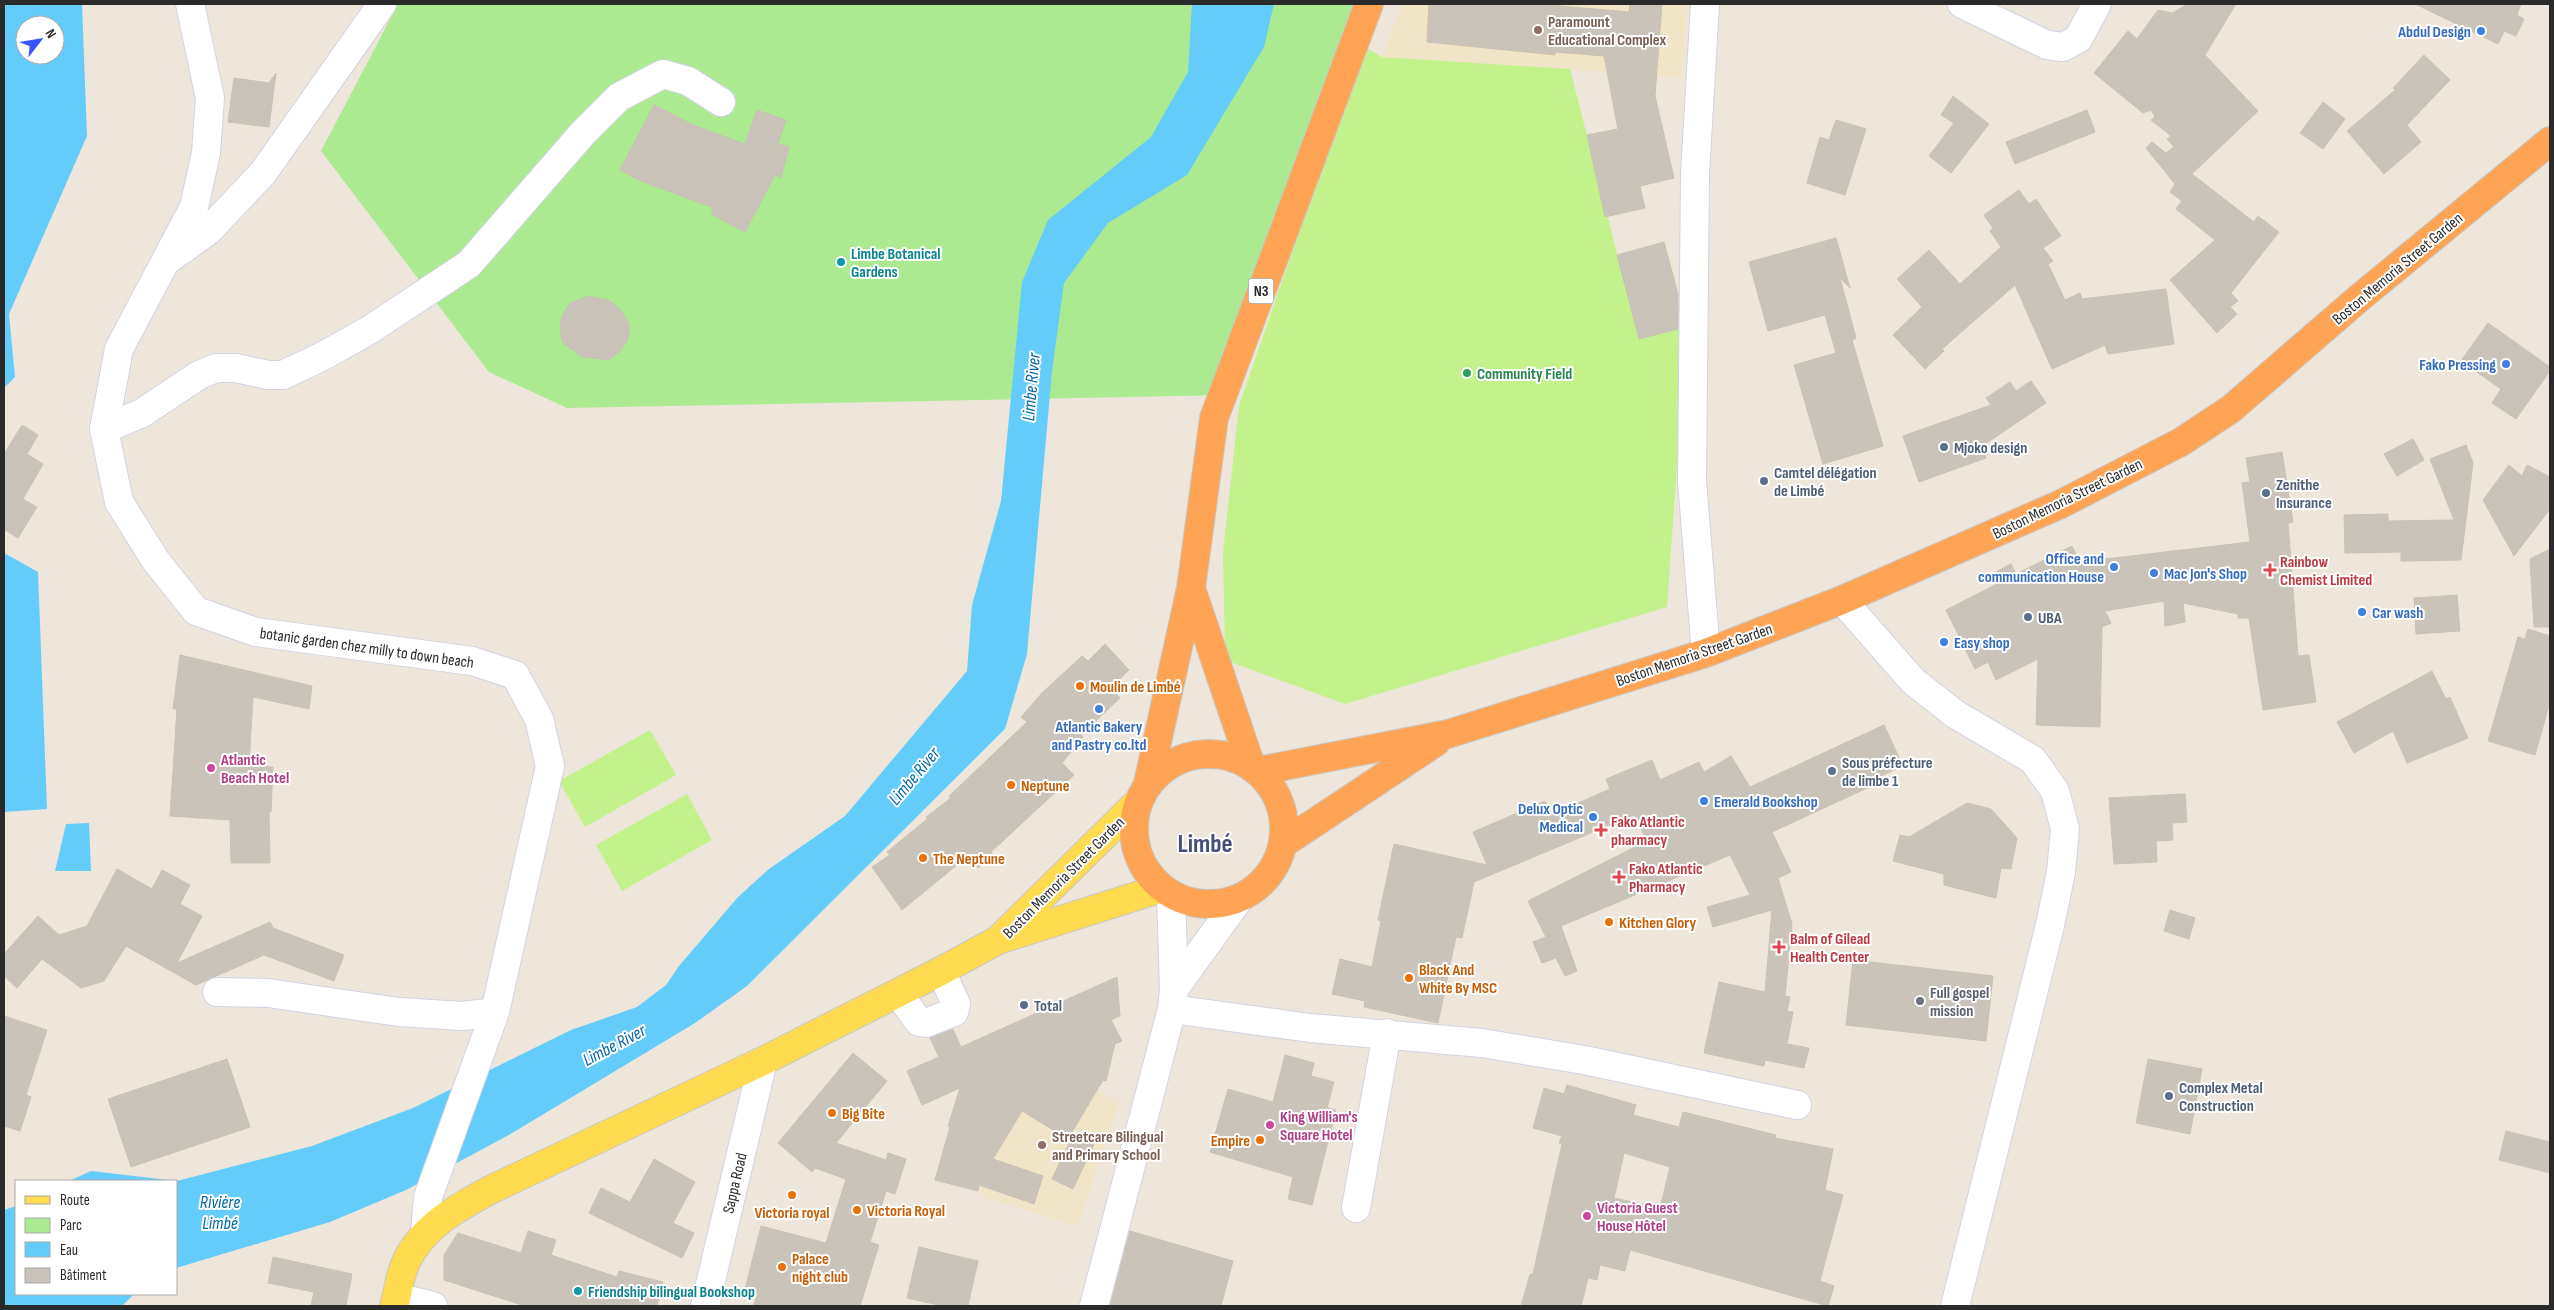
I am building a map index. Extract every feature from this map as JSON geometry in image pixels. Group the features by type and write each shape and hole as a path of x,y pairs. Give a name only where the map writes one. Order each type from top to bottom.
{"highway":[{"name":"N3","path":"1191,588 1214,418 1369,4"},
{"name":"Boston Memoria Street Garden","path":"1254,769 1448,734 1706,653 1842,600 2061,504 2181,442 2231,409 2358,299 2550,141"},
{"path":"1191,588 1254,769 1280,804 1284,842 1275,866 1260,885 1239,899 1216,904 1201,904 1166,892 1146,871 1136,849 1133,825 1143,792 1191,588"},
{"name":"Boston Memoria Street Garden","path":"1284,842 1448,734"},
{"path":"1143,792 1169,764 1196,754 1224,755 1254,769"}],"main road":[{"name":"Boston Memoria Street Garden","path":"998,940 1143,792"},
{"name":"Boston Memoria Street Garden","path":"998,940 1166,892"},
{"path":"396,1301 406,1262 425,1233 454,1210 490,1190 763,1061 998,940"}],"street":[{"name":"botanic garden chez milly to down beach","path":"190,4 210,98 206,153 194,207 119,349 104,429 119,502 156,560 196,611 256,632 472,661 515,675 539,719 550,766 495,1012 428,1197 425,1233"},
{"path":"162,265 208,231 263,173 382,4"},
{"path":"1705,4 1695,174 1692,481 1706,653"},
{"path":"1962,4 2047,45 2062,47 2078,38 2097,4"},
{"path":"104,429 142,413 200,375 216,368 283,375 323,356 371,329 469,264 583,133 619,97 663,74 688,81 722,102"},
{"path":"1842,600 1913,681 1955,714 2032,760 2055,791 2065,829 2061,872 2050,925 1955,1306"},
{"path":"1094,1306 1173,999 1166,892"},
{"path":"1173,999 1239,899"},
{"path":"898,993 919,1022 926,1023 954,1012 956,1004 940,971"},
{"path":"217,992 268,993 399,1012 463,1016 495,1012"},
{"path":"1173,999 1310,1028 1387,1033 1482,1043 1584,1060 1797,1105"},
{"path":"1356,1208 1387,1033"},
{"name":"Sappa Road","path":"705,1306 763,1061"},
{"path":"396,1301 433,1306"}],"shaded area":[{"name":"Paramount Educational Complex","path":"1402,4 1687,4 1682,77 1382,57"},
{"name":"Streetcare Bilingual and Primary School","path":"1034,1059 1119,1102 1078,1226 979,1196 991,1154"}],"green space":[{"name":"Limbe Botanical Gardens","path":"398,4 1371,4 1228,395 567,408 489,372 321,151"},
{"name":"Community Field","path":"1363,46 1382,57 1570,69 1639,339 1687,326 1667,607 1345,704 1225,660 1223,552 1239,406"},
{"path":"650,730 676,775 585,827 559,781"},
{"path":"687,794 712,840 622,891 596,845"}],"water":[{"path":"4,4 82,4 87,136 9,314 15,377 4,388"},
{"name":"Rivière Limbé","path":"1192,4 1274,4 1264,47 1187,175 1108,223 1064,283 1052,371 1027,654 1005,729 747,986 695,1023 507,1136 406,1190 330,1222 178,1267 178,1181 312,1146 413,1108 571,1030 637,1007 666,985 679,966 738,897 769,869 845,816 967,671 972,605 1001,501 1022,282 1048,220 1151,137 1188,72"},
{"path":"4,553 38,572 47,809 4,812"},
{"path":"89,823 91,871 55,871 66,824"},
{"name":"Rivière Limbé","path":"91,1171 168,1180 71,1180"},
{"path":"15,1206 15,1295 133,1295 122,1306 4,1306 4,1210"}],"building":[{"path":"1429,4 1560,4 1560,6 1629,12 1630,4 1662,4 1655,96 1674,178 1640,186 1645,208 1605,217 1587,135 1618,129 1604,56 1555,52 1555,55 1427,42"},
{"path":"2188,4 2236,4 2205,55 2258,111 2192,174 2254,222 2258,216 2279,232 2231,293 2238,301 2230,307 2237,314 2217,333 2170,280 2215,240 2176,209 2182,201 2170,192 2175,184 2146,148 2152,142 2166,153 2174,147 2167,139 2171,136 2151,120 2155,117 2151,110 2143,113 2094,73 2128,31 2137,39 2158,10 2172,13"},
{"path":"2415,4 2521,4 2517,15 2524,19 2516,36 2504,31 2498,44"},
{"path":"2424,55 2450,80 2407,125 2421,142 2384,174 2347,131 2395,90 2393,88"},
{"path":"276,73 269,127 228,122 234,78 269,83"},
{"path":"1953,96 1989,124 1951,173 1929,156 1954,123 1941,115"},
{"path":"2323,102 2345,119 2323,149 2300,133"},
{"path":"654,105 693,125 745,144 757,110 786,120 778,144 789,147 781,178 775,175 745,232 711,214 714,208 641,181 620,170"},
{"path":"2087,110 2095,132 2015,164 2006,142"},
{"path":"1836,120 1866,129 1845,195 1807,183 1820,137 1829,140"},
{"path":"2019,190 2029,204 2036,199 2061,236 2043,248 2053,261 2048,264 2065,300 2080,293 2082,299 2166,289 2174,344 2108,354 2105,345 2052,369 2015,285 1942,349 1944,351 1925,369 1893,335 1922,307 1897,279 1929,250 1960,284 2001,247 1990,231 1993,228 1984,215"},
{"path":"1836,238 1850,288 1840,278 1856,338 1852,340 1883,446 1823,464 1794,365 1836,353 1825,315 1768,331 1749,262"},
{"path":"1664,242 1678,294 1678,329 1639,339 1617,255"},
{"path":"589,296 608,300 620,309 629,324 629,334 626,343 619,352 608,360 582,357 562,342 560,323 564,312 570,303"},
{"name":"Fako Pressing","path":"2488,323 2550,367 2550,371 2516,419 2492,403 2501,389 2461,361"},
{"path":"2031,381 2046,403 1982,446 1986,458 1919,482 1903,436 1991,405 1986,398 2010,382 2016,391"},
{"path":"22,425 38,435 27,454 43,464 23,499 37,507 18,538 5,530 4,532 4,454"},
{"path":"2413,439 2424,460 2397,476 2384,454"},
{"path":"2466,445 2473,463 2461,560 2401,561 2401,552 2345,553 2344,515 2388,514 2388,521 2454,520 2430,459"},
{"path":"2282,452 2293,522 2288,523 2298,656 2309,655 2316,702 2263,710 2249,618 2238,618 2238,614 2183,603 2185,622 2165,626 2164,601 2105,611 2111,623 2102,627 2100,727 2036,725 2038,659 1996,680 1988,662 1975,669 1946,610 1997,584 1992,574 2011,564 2016,574 2072,546 2080,562 2250,542 2242,483 2250,482 2246,458"},
{"path":"2509,465 2522,476 2527,465 2550,477 2550,509 2514,556 2483,500"},
{"path":"2550,549 2550,627 2534,627 2530,559"},
{"path":"2457,595 2460,631 2416,634 2414,598"},
{"path":"2528,629 2550,636 2550,702 2535,755 2488,741 2518,637 2525,639"},
{"path":"1105,644 1129,670 1111,688 1120,698 1081,735 1083,737 1062,763 1074,775 991,852 993,855 978,868 968,856 902,910 872,867 890,855 887,852 927,819 926,817 951,798 949,796 1027,722 1021,717 1042,693 1082,656 1088,661"},
{"path":"180,655 312,686 309,709 253,697 249,766 273,767 271,812 269,812 270,863 231,863 230,820 170,816 177,709 173,709"},
{"path":"2432,671 2446,699 2450,697 2468,738 2407,763 2393,731 2354,753 2337,722"},
{"path":"1884,725 1903,766 1874,779 1876,784 1772,832 1791,872 1778,878 1792,924 1785,996 1790,997 1787,1011 1793,1012 1787,1044 1809,1048 1804,1068 1765,1060 1764,1066 1704,1053 1719,982 1765,992 1772,910 1713,927 1707,907 1750,895 1730,855 1561,926 1577,971 1565,976 1556,958 1542,963 1533,942 1546,937 1528,901 1647,841 1634,815 1474,882 1462,938 1456,937 1438,1023 1364,1007 1365,1001 1332,994 1340,959 1372,967 1381,921 1378,920 1394,844 1487,865 1473,832 1545,801 1551,815 1610,789 1606,779 1652,760 1660,780 1699,762 1704,772 1731,756 1750,787"},
{"path":"2185,794 2187,822 2172,823 2173,840 2156,841 2157,862 2114,864 2109,798"},
{"path":"1967,803 1991,809 2017,838 2011,869 2001,868 1996,898 1944,885 1944,874 1893,861 1900,835 1909,837"},
{"path":"117,869 152,889 162,870 190,885 180,904 202,916 177,963 270,922 273,928 344,955 334,981 264,955 196,985 126,946 104,981 81,988 42,959 17,988 4,976 4,954 38,916 59,935 87,926"},
{"path":"2170,910 2195,918 2189,939 2164,931"},
{"name":"Full gospel mission","path":"1853,960 1993,976 1986,1041 1846,1025"},
{"path":"1117,977 1120,1016 1111,1020 1122,1041 1115,1044 1106,1081 1103,1080 1068,1139 1022,1111 993,1159 1043,1176 1034,1204 979,1185 978,1191 935,1180 950,1127 948,1126 960,1088 922,1105 907,1071 939,1057 930,1038 953,1029 961,1047"},
{"path":"4,1016 47,1030 26,1095 31,1097 20,1131 4,1126"},
{"path":"853,1053 887,1081 836,1143 886,1160 888,1153 906,1159 895,1194 886,1191 870,1242 879,1245 860,1306 753,1306 758,1294 745,1289 761,1226 826,1243 846,1179 815,1168 812,1172 778,1143"},
{"path":"1285,1055 1314,1063 1311,1076 1334,1082 1327,1108 1336,1110 1312,1205 1288,1199 1293,1177 1210,1152 1228,1089 1273,1102"},
{"path":"227,1059 250,1127 131,1167 108,1099"},
{"name":"Complex Metal Construction","path":"2148,1059 2202,1069 2190,1134 2136,1123"},
{"path":"1567,1085 1636,1105 1633,1115 1679,1127 1683,1112 1776,1135 1775,1138 1833,1149 1825,1190 1843,1195 1820,1281 1834,1286 1828,1306 1630,1250 1625,1271 1600,1265 1597,1280 1588,1278 1581,1306 1521,1306 1530,1274 1533,1274 1562,1144 1559,1143 1562,1136 1533,1128 1544,1088 1564,1094","holes":["1624,1153 1670,1167 1660,1208 1614,1198"]},
{"path":"2506,1131 2550,1142 2550,1173 2499,1160"},
{"path":"1074,1133 1095,1142 1073,1189 1052,1179"},
{"path":"654,1159 695,1182 673,1223 694,1233 682,1258 589,1213 601,1188 630,1202"},
{"path":"528,1231 556,1240 551,1255 617,1277 619,1271 663,1282 657,1306 525,1306 444,1280 444,1255 458,1233 521,1253"},
{"path":"1130,1231 1233,1261 1221,1306 1110,1306"},
{"path":"919,1247 978,1261 968,1306 943,1306 907,1298"},
{"path":"273,1257 352,1274 346,1306 311,1306 314,1292 268,1283"}],"place":[{"name":"Paramount Educational Complex","path":"1538,30"},
{"name":"Abdul Design","path":"2481,31"},
{"name":"Limbe Botanical Gardens","path":"841,262"},
{"name":"Fako Pressing","path":"2506,364"},
{"name":"Community Field","path":"1467,373"},
{"name":"Mjoko design","path":"1944,447"},
{"name":"Camtel délégation de Limbé","path":"1764,481"},
{"name":"Zenithe Insurance","path":"2266,493"},
{"name":"Office and communication House","path":"2114,567"},
{"name":"Rainbow Chemist Limited","path":"2270,570"},
{"name":"Mac Jon's Shop","path":"2154,573"},
{"name":"Car wash","path":"2362,612"},
{"name":"UBA","path":"2028,617"},
{"name":"Easy shop","path":"1944,642"},
{"name":"Moulin de Limbé","path":"1080,686"},
{"name":"Atlantic Bakery and Pastry co.ltd","path":"1099,709"},
{"name":"Atlantic Beach Hotel","path":"211,768"},
{"name":"Sous préfecture de limbe 1","path":"1832,771"},
{"name":"Neptune","path":"1011,785"},
{"name":"Emerald Bookshop","path":"1704,801"},
{"name":"Delux Optic Medical","path":"1593,817"},
{"name":"Fako Atlantic pharmacy","path":"1601,830"},
{"name":"The Neptune","path":"923,858"},
{"name":"Fako Atlantic Pharmacy","path":"1619,877"},
{"name":"Kitchen Glory","path":"1609,922"},
{"name":"Balm of Gilead Health Center","path":"1779,947"},
{"name":"Black And White By MSC","path":"1409,978"},
{"name":"Full gospel mission","path":"1920,1001"},
{"name":"Total","path":"1024,1005"},
{"name":"Complex Metal Construction","path":"2169,1096"},
{"name":"Big Bite","path":"832,1113"},
{"name":"King William's Square Hotel","path":"1270,1125"},
{"name":"Empire","path":"1260,1140"},
{"name":"Streetcare Bilingual and Primary School","path":"1042,1145"},
{"name":"Victoria royal","path":"792,1195"},
{"name":"Victoria Royal","path":"857,1210"},
{"name":"Victoria Guest House Hôtel","path":"1587,1216"},
{"name":"Palace night club","path":"782,1267"},
{"name":"Friendship bilingual Bookshop","path":"578,1291"}],"district":[{"name":"Limbé","path":"1205,843"}],"water label":[{"name":"Limbe River","path":"1031,387"},
{"name":"Limbe River","path":"914,776"},
{"name":"Limbe River","path":"614,1045"}]}
